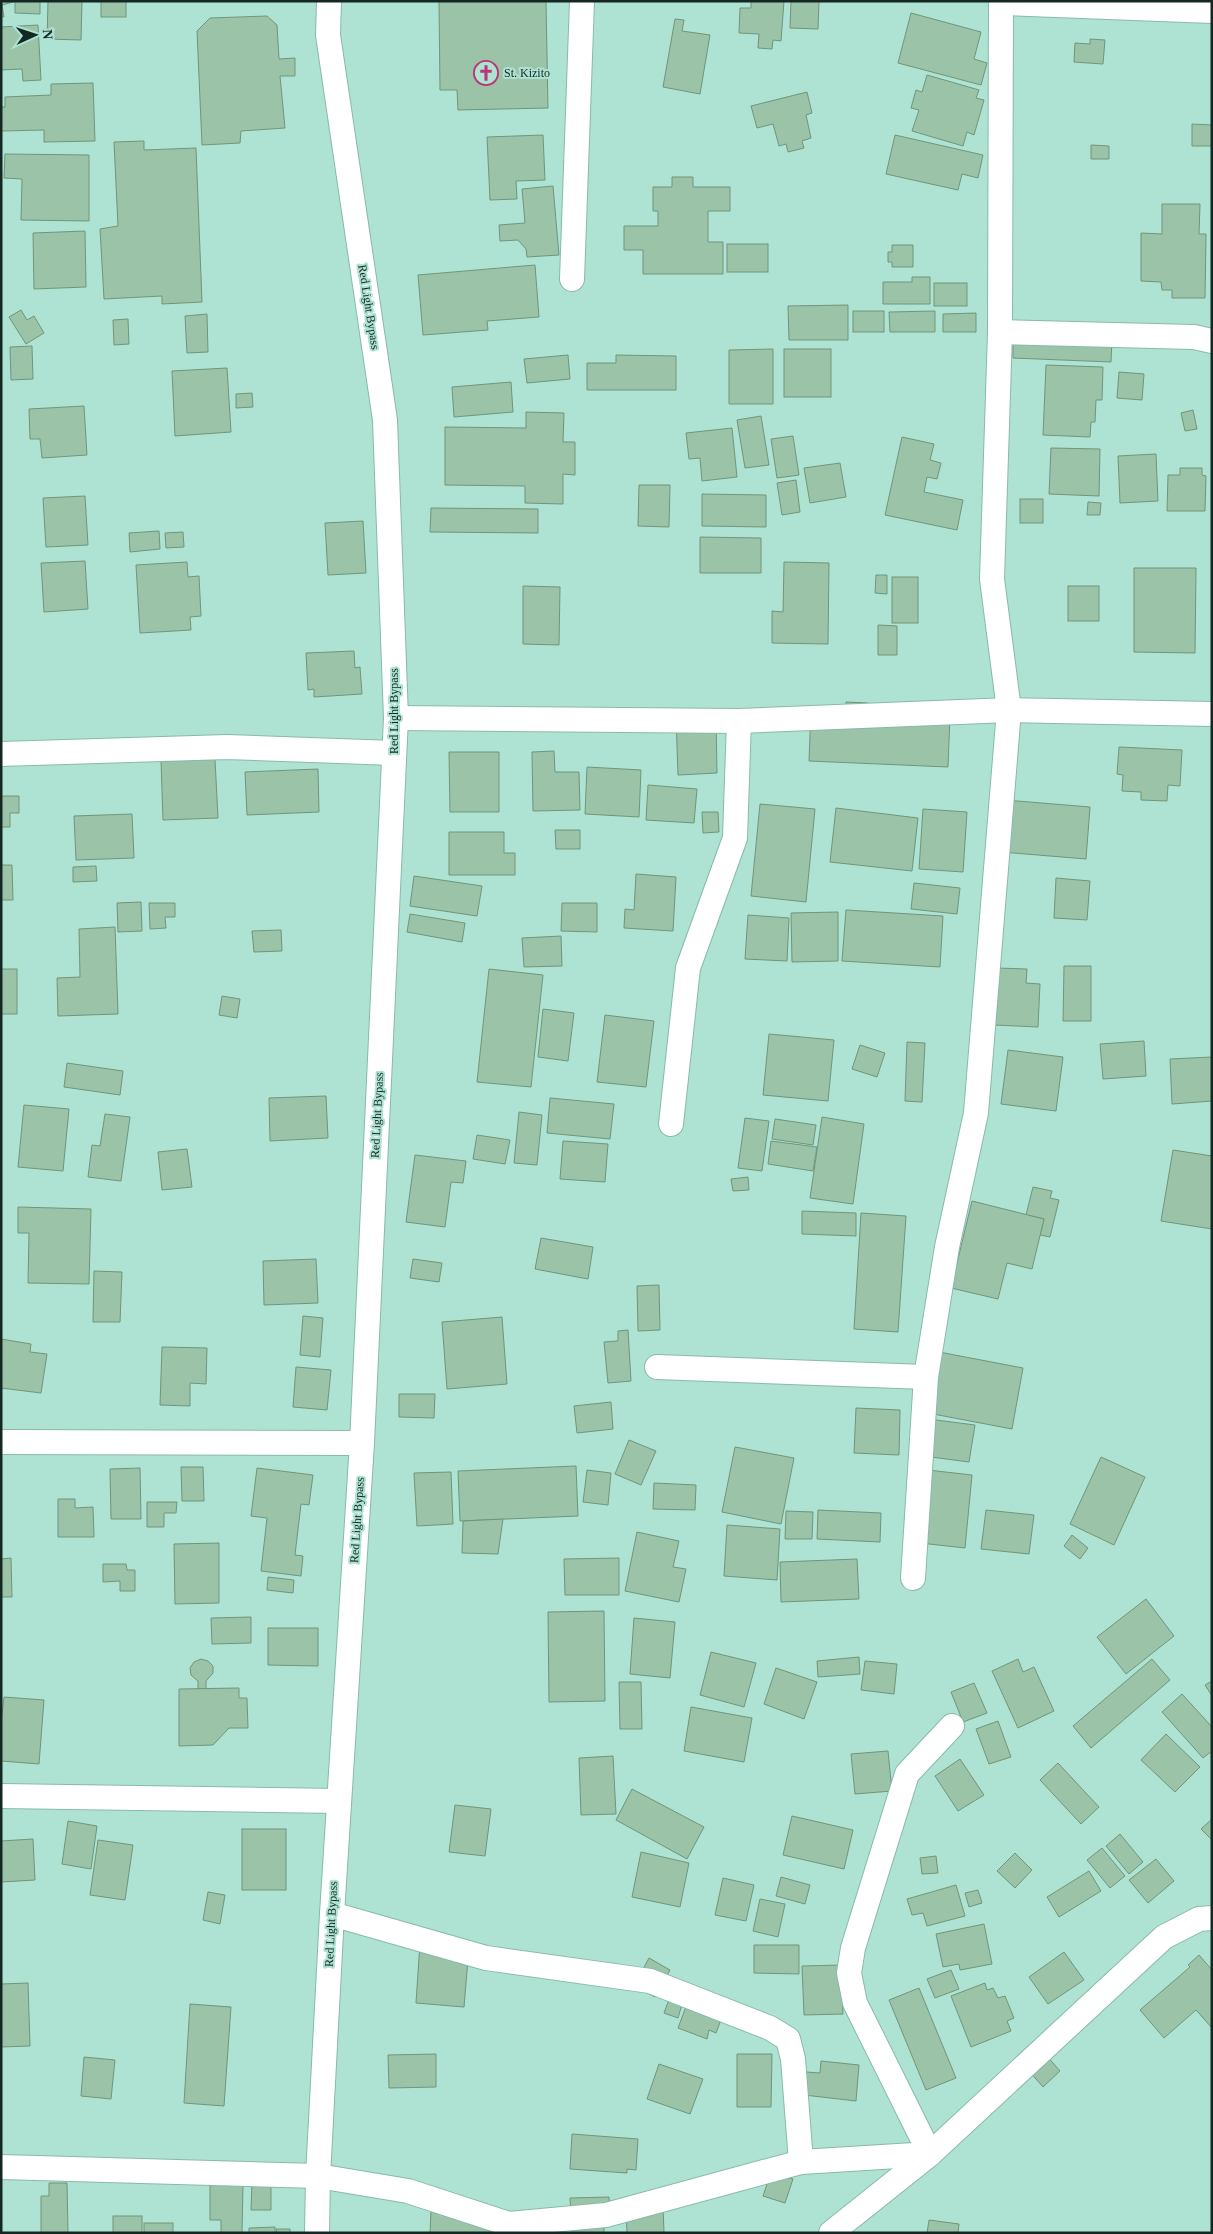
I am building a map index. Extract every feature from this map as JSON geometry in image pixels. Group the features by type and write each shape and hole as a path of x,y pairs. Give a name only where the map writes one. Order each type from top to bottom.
{"street":[{"name":"Red Light Bypass","path":"317,2233 318,2176 332,1914 362,1443 396,718 385,420 328,35 329,1"},
{"path":"572,278 582,1"},
{"path":"913,1578 926,1377 947,1247 976,1113 1009,710 992,579 1000,332 1001,1"},
{"path":"1005,1 1212,8"},
{"path":"1000,332 1194,337 1212,341"},
{"path":"396,718 739,721 1009,710 1212,714"},
{"path":"671,1124 688,968 735,838 739,721"},
{"path":"1,754 227,748 394,753"},
{"path":"657,1367 926,1377"},
{"path":"1,1442 362,1443"},
{"path":"930,2154 855,2003 849,1973 853,1948 907,1774 952,1726"},
{"path":"1,1796 339,1801"},
{"path":"332,1914 486,1958 650,1981 770,2028 788,2039 793,2059 801,2162"},
{"path":"831,2233 930,2154 1164,1937 1199,1919 1212,1918"},
{"path":"1,2167 318,2176 408,2191 510,2224 606,2215 801,2162 930,2154"}],"building":[{"path":"1,1 13,2 2,5 4,17 1,17"},
{"path":"15,1 40,1 40,14 15,13"},
{"path":"48,1 82,1 81,40 47,39"},
{"path":"101,1 126,1 126,17 101,17"},
{"path":"439,1 546,1 548,108 458,110 457,90 440,90"},
{"path":"751,1 784,1 781,41 773,40 772,49 758,48 759,34 739,33 740,8 751,8"},
{"path":"791,1 819,1 818,29 790,28"},
{"path":"911,13 981,32 974,59 987,63 981,85 898,63"},
{"path":"267,16 277,25 279,59 295,58 295,76 280,76 285,128 241,131 240,143 202,145 197,31 210,18"},
{"path":"675,19 684,20 682,31 710,35 700,94 663,87"},
{"path":"38,25 41,80 23,81 22,69 1,70 1,27"},
{"path":"1090,39 1105,40 1103,64 1074,62 1075,43 1090,44"},
{"path":"927,75 979,90 976,98 984,100 974,135 967,132 963,146 912,131 919,110 911,108 916,90 922,92"},
{"path":"93,83 95,141 44,142 44,130 1,131 1,107 5,107 5,97 51,95 51,84"},
{"path":"807,92 812,113 806,115 811,138 802,141 804,148 788,152 786,144 779,146 773,124 757,128 751,106"},
{"path":"1192,124 1212,125 1212,146 1192,146"},
{"path":"543,135 545,180 516,181 517,199 490,200 487,137"},
{"path":"895,135 983,155 978,178 962,174 958,190 886,174"},
{"path":"144,141 144,150 196,148 202,302 162,304 162,296 104,299 100,229 118,226 114,142"},
{"path":"1091,145 1109,146 1109,159 1091,159"},
{"path":"5,154 89,155 89,221 21,220 22,179 4,178"},
{"path":"672,177 693,177 693,187 730,187 730,211 708,211 708,242 723,242 723,274 643,274 643,250 624,250 624,226 658,226 658,211 653,211 653,187 672,187"},
{"path":"553,186 559,255 527,257 526,249 518,240 500,241 499,225 525,223 522,189"},
{"path":"1162,204 1200,204 1199,234 1206,234 1205,298 1172,298 1172,290 1162,290 1161,282 1141,281 1141,233 1162,234"},
{"path":"85,231 86,287 34,289 33,233"},
{"path":"727,244 768,244 768,272 727,272"},
{"path":"892,245 913,245 913,267 892,267 892,262 888,262 888,252 892,252"},
{"path":"535,265 539,317 487,321 488,330 423,335 418,275"},
{"path":"912,277 930,277 930,304 883,304 883,282 912,282"},
{"path":"934,283 967,283 967,306 934,306"},
{"path":"848,305 848,340 789,340 788,306"},
{"path":"21,310 27,320 34,316 44,333 26,344 9,317"},
{"path":"853,311 884,311 884,332 853,332"},
{"path":"935,311 935,332 890,332 889,312"},
{"path":"976,313 976,332 943,332 943,314"},
{"path":"207,314 208,352 187,353 185,316"},
{"path":"128,319 129,344 114,345 113,320"},
{"path":"1013,336 1112,340 1111,362 1013,358"},
{"path":"32,346 33,379 11,380 10,347"},
{"path":"773,349 773,404 729,404 729,350"},
{"path":"784,349 831,349 831,397 784,397"},
{"path":"568,355 570,379 527,383 524,359"},
{"path":"616,355 676,356 676,390 587,390 587,363 616,363"},
{"path":"1046,365 1103,367 1102,400 1096,400 1095,422 1091,422 1090,437 1043,435"},
{"path":"227,368 231,432 175,436 172,371"},
{"path":"1119,372 1144,374 1142,400 1117,398"},
{"path":"511,382 513,412 454,417 452,387"},
{"path":"252,393 253,407 236,408 236,394"},
{"path":"84,406 87,455 42,458 40,439 30,439 29,409"},
{"path":"1193,410 1197,429 1185,431 1181,413"},
{"path":"526,412 564,413 563,442 575,442 575,475 563,474 563,504 525,503 525,486 445,485 445,427 526,428"},
{"path":"761,416 769,465 745,468 737,420"},
{"path":"732,428 737,477 702,481 700,458 689,459 686,433"},
{"path":"793,436 799,475 777,478 771,439"},
{"path":"902,437 934,444 930,460 941,463 937,479 927,477 924,492 963,500 957,530 885,515"},
{"path":"1051,448 1100,449 1099,496 1049,494"},
{"path":"1156,454 1158,501 1120,503 1118,456"},
{"path":"840,463 846,497 810,503 804,468"},
{"path":"1180,468 1202,468 1202,475 1206,476 1205,511 1167,511 1168,475 1180,475"},
{"path":"796,480 800,512 782,515 777,483"},
{"path":"639,485 670,485 669,527 638,526"},
{"path":"702,494 766,495 766,527 702,526"},
{"path":"85,496 88,545 46,547 43,498"},
{"path":"1020,499 1043,499 1043,523 1020,523"},
{"path":"1088,502 1101,503 1100,515 1087,515"},
{"path":"431,508 538,509 538,533 430,532"},
{"path":"363,521 366,573 328,575 325,523"},
{"path":"159,531 160,549 130,552 129,533"},
{"path":"183,532 184,547 166,548 165,533"},
{"path":"700,537 761,538 761,573 700,573"},
{"path":"85,561 88,609 44,612 41,563"},
{"path":"187,562 188,577 199,576 201,616 190,617 191,630 140,633 136,565"},
{"path":"784,562 829,563 828,644 772,643 772,611 783,612"},
{"path":"1134,568 1196,568 1195,653 1134,652"},
{"path":"876,575 887,575 887,594 875,593"},
{"path":"892,577 918,577 918,623 892,623"},
{"path":"523,586 560,587 559,645 523,644"},
{"path":"1068,586 1099,586 1099,621 1068,621"},
{"path":"878,625 897,626 897,655 878,655"},
{"path":"354,651 355,668 360,667 362,694 314,697 314,689 308,690 306,653"},
{"path":"846,702 868,703 868,712 950,716 948,767 809,761 811,710 846,711"},
{"path":"716,716 717,773 678,775 676,717"},
{"path":"1119,747 1182,750 1180,786 1168,785 1167,801 1141,800 1141,792 1122,791 1123,775 1117,774"},
{"path":"554,751 555,772 579,772 580,810 533,811 532,752"},
{"path":"449,752 499,752 499,812 450,812"},
{"path":"215,759 218,818 163,820 161,761"},
{"path":"587,767 641,770 639,817 585,814"},
{"path":"318,769 319,812 247,815 245,772"},
{"path":"648,785 697,789 694,823 646,820"},
{"path":"1,796 19,796 19,813 10,813 10,827 1,827"},
{"path":"1005,800 1090,807 1086,859 1001,852"},
{"path":"760,804 815,809 806,902 751,896"},
{"path":"836,808 918,818 912,871 830,862"},
{"path":"923,809 967,812 963,872 919,869"},
{"path":"702,812 718,812 719,832 703,833"},
{"path":"132,814 134,858 76,860 74,816"},
{"path":"555,830 580,830 580,849 556,849"},
{"path":"449,832 504,832 504,853 515,853 515,875 449,875"},
{"path":"1,865 12,865 13,900 1,900"},
{"path":"96,866 97,881 73,882 73,867"},
{"path":"636,874 676,877 673,931 624,928 625,909 634,910"},
{"path":"414,876 482,886 477,916 410,906"},
{"path":"1056,878 1090,881 1087,920 1054,918"},
{"path":"914,883 960,888 957,914 911,909"},
{"path":"141,902 142,931 118,932 117,903"},
{"path":"149,903 175,903 175,917 165,917 166,928 150,929"},
{"path":"562,903 597,903 597,932 561,931"},
{"path":"846,910 943,916 940,967 842,961"},
{"path":"838,912 838,961 792,962 791,913"},
{"path":"410,914 465,923 462,942 407,932"},
{"path":"748,915 789,918 787,961 745,959"},
{"path":"115,927 118,1014 58,1016 57,978 80,977 79,929"},
{"path":"281,930 282,951 254,952 252,931"},
{"path":"561,936 562,966 524,967 522,938"},
{"path":"1064,966 1091,966 1091,1021 1063,1021"},
{"path":"996,968 1027,969 1026,983 1040,984 1038,1027 994,1025"},
{"path":"1,969 17,969 17,1014 1,1014"},
{"path":"489,969 543,975 531,1087 477,1082"},
{"path":"222,996 240,999 237,1018 219,1015"},
{"path":"543,1009 574,1013 568,1061 538,1057"},
{"path":"605,1015 654,1021 646,1087 597,1082"},
{"path":"769,1034 834,1040 828,1101 763,1095"},
{"path":"1144,1041 1146,1076 1103,1079 1100,1044"},
{"path":"907,1042 925,1043 922,1102 905,1101"},
{"path":"860,1045 885,1053 877,1077 852,1069"},
{"path":"1008,1050 1063,1057 1056,1111 1001,1104"},
{"path":"1212,1057 1212,1101 1172,1104 1170,1059"},
{"path":"67,1063 123,1071 120,1095 64,1087"},
{"path":"326,1096 328,1138 270,1141 269,1098"},
{"path":"550,1098 614,1104 610,1139 547,1133"},
{"path":"24,1105 69,1109 63,1171 18,1167"},
{"path":"519,1112 542,1115 537,1165 514,1163"},
{"path":"105,1114 130,1117 121,1181 88,1177 92,1145 100,1146"},
{"path":"822,1117 864,1124 853,1204 810,1198"},
{"path":"745,1118 769,1121 762,1171 738,1168"},
{"path":"775,1119 816,1125 813,1145 772,1139"},
{"path":"477,1135 510,1140 505,1164 473,1159"},
{"path":"563,1141 608,1144 605,1182 560,1179"},
{"path":"771,1141 817,1147 813,1171 768,1164"},
{"path":"187,1149 192,1187 162,1190 158,1152"},
{"path":"1173,1150 1212,1156 1212,1229 1161,1221"},
{"path":"415,1155 466,1161 463,1183 451,1182 445,1227 406,1222"},
{"path":"748,1177 749,1190 733,1191 731,1179"},
{"path":"1033,1187 1052,1191 1050,1198 1059,1200 1050,1237 1040,1235 1044,1219 1026,1215"},
{"path":"972,1201 1044,1219 1032,1269 1007,1263 998,1299 951,1288"},
{"path":"18,1207 91,1209 89,1284 28,1283 29,1233 18,1233"},
{"path":"802,1211 856,1213 856,1236 802,1234"},
{"path":"861,1213 906,1216 898,1332 854,1329"},
{"path":"541,1238 593,1247 588,1279 535,1269"},
{"path":"316,1259 318,1303 264,1305 263,1261"},
{"path":"413,1259 442,1263 439,1282 410,1278"},
{"path":"94,1271 122,1272 120,1322 93,1322"},
{"path":"659,1285 660,1330 638,1331 637,1286"},
{"path":"303,1316 323,1318 320,1357 300,1355"},
{"path":"502,1317 507,1384 447,1389 442,1322"},
{"path":"628,1330 631,1381 608,1383 604,1342 618,1341 618,1331"},
{"path":"1,1339 31,1344 30,1352 47,1354 41,1393 1,1388"},
{"path":"162,1347 207,1348 206,1384 190,1383 190,1406 160,1405"},
{"path":"939,1352 1023,1368 1012,1429 928,1413"},
{"path":"296,1367 331,1370 327,1410 293,1407"},
{"path":"399,1394 435,1394 434,1418 399,1417"},
{"path":"611,1402 613,1429 577,1433 574,1406"},
{"path":"856,1408 900,1410 899,1455 854,1453"},
{"path":"921,1418 975,1425 969,1462 916,1455"},
{"path":"629,1440 656,1451 641,1485 615,1474"},
{"path":"735,1447 794,1458 781,1524 722,1512"},
{"path":"1101,1457 1145,1477 1114,1545 1070,1524"},
{"path":"576,1466 578,1516 460,1521 458,1471"},
{"path":"181,1467 203,1467 204,1501 182,1501"},
{"path":"140,1468 141,1519 111,1519 110,1469"},
{"path":"257,1468 313,1475 309,1505 301,1504 295,1555 303,1556 301,1576 261,1571 267,1518 251,1516"},
{"path":"587,1470 611,1473 608,1505 583,1502"},
{"path":"928,1470 972,1475 965,1548 920,1543"},
{"path":"451,1472 453,1524 417,1526 414,1473"},
{"path":"654,1483 696,1485 695,1510 653,1509"},
{"path":"58,1499 75,1499 75,1508 93,1507 94,1537 58,1537"},
{"path":"147,1502 177,1502 176,1513 164,1513 164,1527 147,1527"},
{"path":"818,1510 881,1513 880,1542 817,1539"},
{"path":"986,1510 1034,1515 1029,1554 981,1549"},
{"path":"786,1511 813,1512 812,1539 785,1539"},
{"path":"503,1519 498,1554 462,1553 463,1521"},
{"path":"727,1525 780,1529 777,1580 724,1576"},
{"path":"637,1532 679,1541 673,1567 686,1569 679,1602 625,1591"},
{"path":"1072,1535 1088,1548 1080,1559 1064,1546"},
{"path":"219,1543 219,1603 175,1604 174,1544"},
{"path":"11,1558 12,1597 1,1597 1,1559"},
{"path":"619,1558 619,1595 565,1595 564,1559"},
{"path":"857,1559 859,1599 781,1602 780,1562"},
{"path":"103,1564 126,1564 127,1570 135,1570 135,1591 120,1591 120,1581 103,1582"},
{"path":"268,1577 294,1580 293,1593 267,1590"},
{"path":"1146,1599 1174,1636 1126,1674 1097,1637"},
{"path":"604,1611 605,1701 549,1702 548,1612"},
{"path":"251,1617 251,1643 212,1644 211,1618"},
{"path":"634,1618 675,1622 670,1678 630,1674"},
{"path":"268,1628 318,1628 318,1666 268,1665"},
{"path":"711,1652 756,1663 744,1707 700,1695"},
{"path":"859,1657 860,1674 818,1677 817,1661"},
{"path":"201,1659 208,1661 213,1666 213,1673 206,1681 206,1689 198,1689 198,1681 191,1675 190,1668 194,1662"},
{"path":"1018,1659 1023,1672 1034,1667 1054,1711 1018,1728 992,1671"},
{"path":"1152,1659 1170,1680 1091,1748 1073,1726"},
{"path":"865,1661 897,1664 894,1694 861,1690"},
{"path":"776,1668 817,1682 804,1719 764,1704"},
{"path":"1212,1681 1212,1696 1205,1685"},
{"path":"619,1682 641,1682 642,1729 620,1729"},
{"path":"974,1683 987,1713 963,1722 951,1692"},
{"path":"239,1688 239,1698 247,1698 248,1728 229,1728 213,1745 179,1746 179,1689"},
{"path":"1182,1694 1212,1727 1212,1751 1203,1758 1162,1712"},
{"path":"4,1697 44,1700 39,1764 1,1761 1,1723"},
{"path":"691,1707 752,1718 744,1762 684,1751"},
{"path":"998,1721 1011,1757 989,1764 976,1729"},
{"path":"1166,1734 1200,1767 1175,1792 1141,1760"},
{"path":"888,1751 892,1791 855,1794 851,1754"},
{"path":"613,1756 616,1814 581,1815 579,1758"},
{"path":"960,1759 984,1795 958,1811 935,1776"},
{"path":"1058,1763 1099,1807 1081,1824 1040,1780"},
{"path":"632,1789 704,1827 687,1859 616,1820"},
{"path":"455,1805 491,1809 485,1856 449,1852"},
{"path":"792,1816 853,1830 844,1869 783,1855"},
{"path":"1212,1819 1212,1840 1201,1829"},
{"path":"68,1821 97,1826 91,1869 62,1864"},
{"path":"242,1829 286,1829 286,1890 242,1890"},
{"path":"1120,1834 1143,1862 1129,1874 1106,1846"},
{"path":"33,1839 35,1880 1,1882 1,1841"},
{"path":"98,1840 133,1845 125,1900 90,1895"},
{"path":"1102,1848 1125,1876 1110,1888 1087,1860"},
{"path":"641,1852 689,1863 680,1907 632,1897"},
{"path":"1015,1853 1032,1870 1015,1888 997,1871"},
{"path":"936,1856 938,1873 922,1874 920,1858"},
{"path":"1156,1859 1174,1881 1148,1903 1129,1880"},
{"path":"1089,1871 1101,1891 1059,1917 1047,1897"},
{"path":"781,1877 810,1885 805,1904 776,1896"},
{"path":"723,1878 754,1885 746,1921 715,1915"},
{"path":"956,1885 965,1916 927,1926 923,1913 912,1915 907,1899"},
{"path":"978,1890 982,1903 969,1907 965,1893"},
{"path":"208,1892 225,1895 220,1924 203,1920"},
{"path":"760,1899 785,1904 778,1937 753,1931"},
{"path":"984,1924 992,1964 960,1970 959,1964 943,1967 936,1934"},
{"path":"420,1943 469,1947 464,2007 416,2003"},
{"path":"754,1945 799,1945 799,1974 754,1973"},
{"path":"1064,1952 1084,1980 1048,2004 1029,1977"},
{"path":"1199,1955 1212,1970 1212,2028 1196,2010 1164,2038 1140,2010 1190,1967 1188,1965"},
{"path":"649,1958 670,1970 655,1997 634,1986"},
{"path":"841,1965 843,2014 804,2015 802,1966"},
{"path":"951,1970 959,1989 935,1998 927,1979"},
{"path":"28,1983 30,2046 1,2047 1,1984"},
{"path":"985,1983 987,1990 993,1988 998,1998 1005,1996 1014,2018 1007,2021 1011,2031 971,2047 951,1996"},
{"path":"693,1988 725,2009 716,2033 709,2030 707,2039 678,2028"},
{"path":"919,1988 956,2078 926,2090 889,2000"},
{"path":"670,1997 683,2001 678,2018 664,2013"},
{"path":"190,2004 231,2007 224,2106 184,2103"},
{"path":"436,2054 436,2087 389,2088 388,2055"},
{"path":"737,2054 772,2054 771,2107 737,2107"},
{"path":"1046,2055 1060,2071 1043,2087 1029,2071"},
{"path":"84,2057 115,2060 111,2099 81,2096"},
{"path":"821,2061 859,2065 856,2101 804,2095 806,2072 820,2073"},
{"path":"659,2064 703,2079 690,2114 647,2099"},
{"path":"572,2134 638,2139 636,2170 627,2169 627,2173 570,2169"},
{"path":"771,2172 793,2179 785,2203 763,2196"},
{"path":"49,2183 67,2183 68,2233 41,2233 41,2196 49,2196"},
{"path":"252,2183 271,2184 271,2210 251,2210"},
{"path":"210,2185 243,2185 242,2233 221,2233 221,2220 210,2220"},
{"path":"609,2197 610,2211 571,2213 570,2198"},
{"path":"663,2207 664,2233 627,2233 626,2209"},
{"path":"431,2211 501,2213 501,2233 430,2233"},
{"path":"604,2214 604,2233 572,2233 571,2216"},
{"path":"113,2216 142,2216 142,2233 113,2233"},
{"path":"929,2220 959,2224 958,2233 927,2233"},
{"path":"144,2223 173,2223 173,2233 144,2233"},
{"path":"275,2227 275,2233 249,2233 249,2228"},
{"path":"276,2229 290,2229 290,2233 277,2233"}],"place":[{"name":"St. Kizito","path":"486,73"}]}
